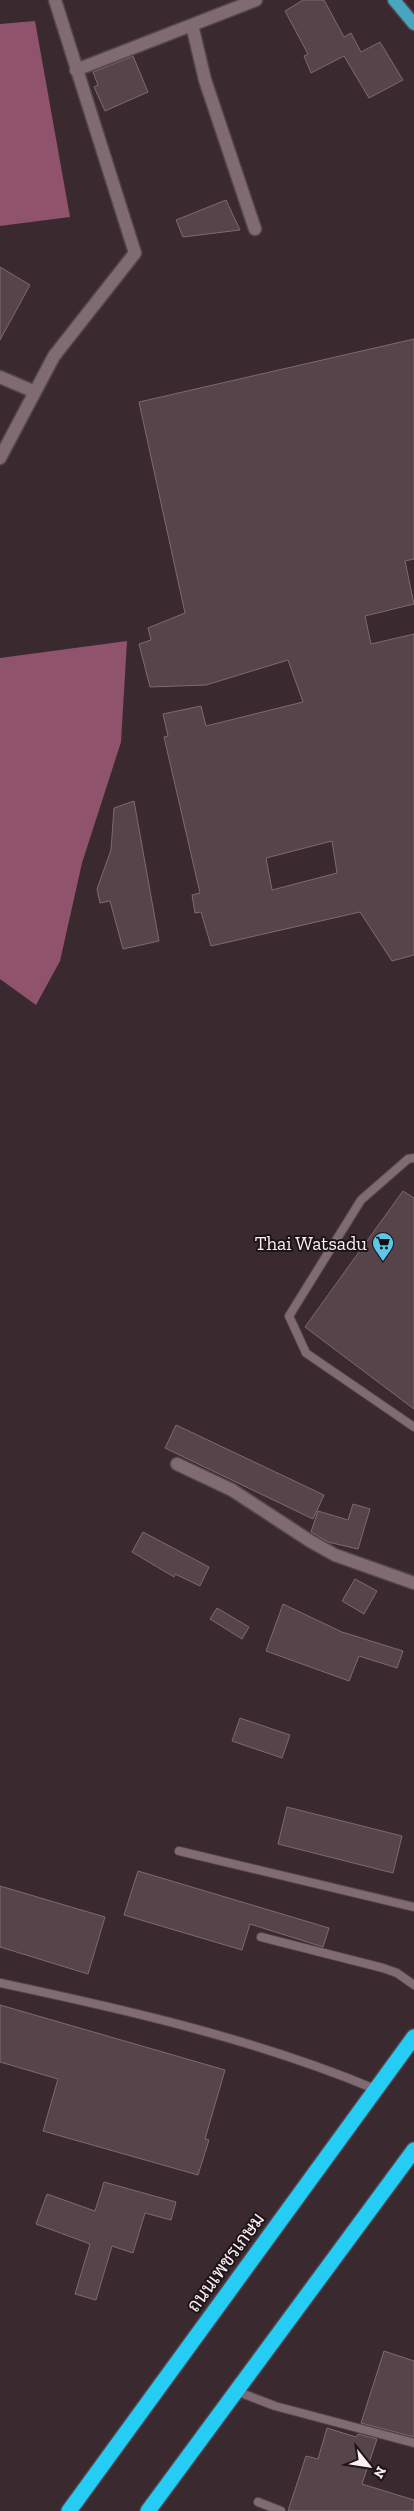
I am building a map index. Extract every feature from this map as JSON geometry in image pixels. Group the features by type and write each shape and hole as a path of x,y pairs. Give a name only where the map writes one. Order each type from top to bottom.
{"highway":[{"name":"ถนนเพชรเกษม","path":"69,2511 414,2036"},
{"path":"148,2511 414,2150"}],"main road":[{"path":"394,0 414,24"}],"street":[{"path":"0,458 54,356 135,253 55,0"},
{"path":"76,70 256,0"},
{"path":"192,25 205,80 256,229"},
{"path":"0,376 35,392"},
{"path":"177,1464 232,1490 310,1541 335,1555 414,1583"}],"lane":[{"path":"414,1158 408,1159 361,1200 289,1316 306,1353 414,1427"},
{"path":"179,1851 414,1907"},
{"path":"260,1937 383,1968 397,1973 414,1985"},
{"path":"0,1983 82,2000 279,2053 321,2067 375,2089"},
{"path":"236,2391 275,2406 414,2443"},
{"path":"258,2502 281,2511"}],"shaded area":[{"path":"35,21 70,217 0,226 0,24"},
{"path":"127,641 121,742 82,863 60,961 36,1005 0,979 0,658"}],"building":[{"path":"303,0 324,0 344,37 351,33 361,52 380,42 403,80 369,98 344,56 311,73 304,56 308,54 285,11"},
{"path":"133,56 148,92 105,111 94,87 98,85 93,72"},
{"path":"226,200 240,230 183,237 176,220"},
{"path":"0,267 30,285 0,340"},
{"path":"414,339 414,559 405,561 414,604 365,616 371,644 414,634 414,955 392,961 360,912 211,946 201,912 195,913 192,895 200,893 164,737 168,736 163,714 201,706 206,726 303,702 288,660 206,685 150,687 139,644 151,640 148,628 185,613 139,402","holes":["332,841 337,873 272,890 266,858"]},
{"path":"134,801 159,941 123,949 110,901 100,903 97,889 111,850 114,808"},
{"name":"Thai Watsadu","path":"403,1191 414,1198 414,1409 305,1327"},
{"path":"176,1425 324,1495 313,1519 165,1448"},
{"path":"353,1504 370,1509 358,1549 328,1542 311,1532 318,1511 348,1520"},
{"path":"143,1532 209,1567 200,1586 175,1574 174,1577 132,1552"},
{"path":"355,1579 377,1591 364,1614 342,1601"},
{"path":"283,1604 342,1632 403,1651 397,1668 359,1656 349,1681 266,1651"},
{"path":"217,1608 249,1627 242,1639 210,1619"},
{"path":"240,1718 290,1735 282,1758 232,1741"},
{"path":"287,1807 402,1836 393,1873 278,1844"},
{"path":"138,1871 329,1928 323,1947 250,1924 242,1950 124,1915"},
{"path":"0,1886 105,1917 88,1974 0,1947"},
{"path":"0,2005 225,2070 205,2139 209,2140 198,2175 43,2131 58,2079 0,2062"},
{"path":"104,2182 176,2202 171,2220 145,2213 133,2253 112,2246 96,2300 75,2294 90,2244 36,2224 47,2194 95,2211"},
{"path":"384,2351 414,2361 414,2437 361,2423"},
{"path":"327,2428 356,2437 358,2434 377,2439 362,2484 414,2500 414,2511 288,2511 306,2456 318,2459"}],"place":[{"name":"Thai Watsadu","path":"383,1262"}]}
